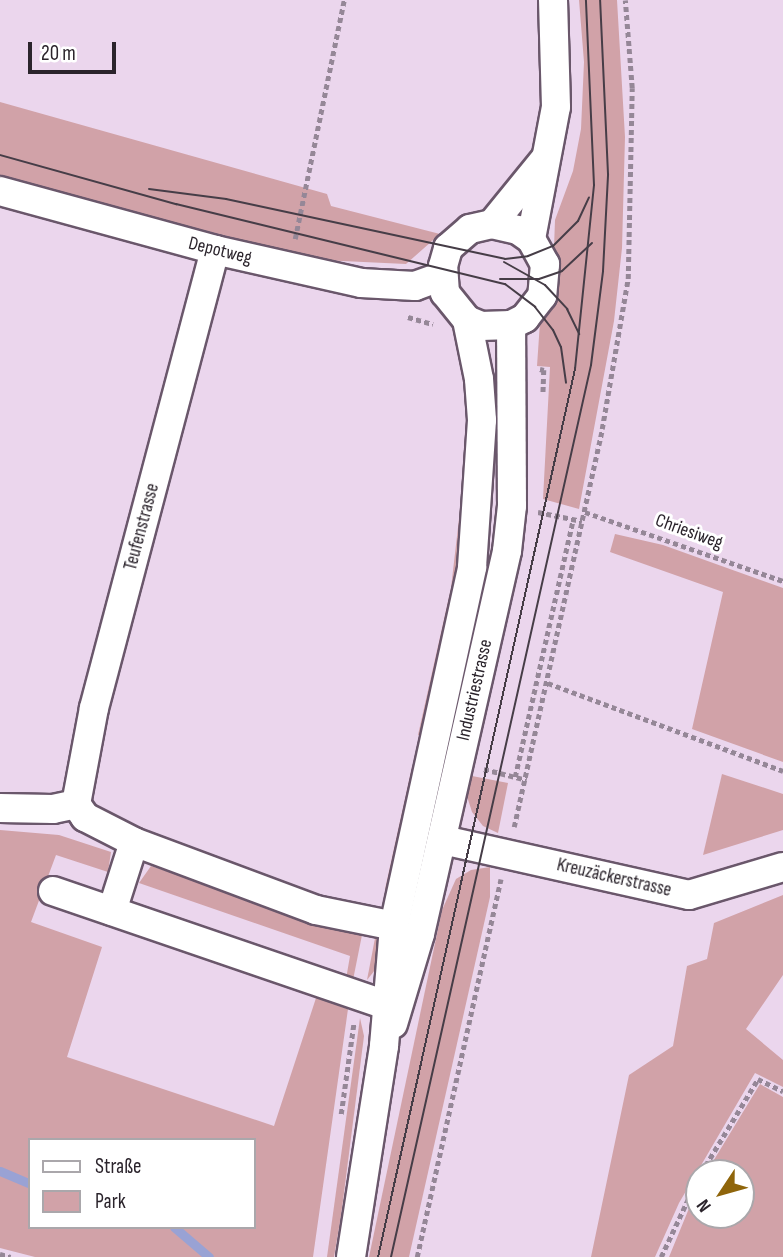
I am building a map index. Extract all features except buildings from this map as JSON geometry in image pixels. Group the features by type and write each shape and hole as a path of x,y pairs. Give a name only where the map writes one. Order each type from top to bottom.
{"street":[{"path":"531,239 548,154 557,86 553,0"},
{"path":"492,223 548,154"},
{"name":"Depotweg","path":"0,191 215,250 386,287 415,286 442,276"},
{"path":"442,276 448,248 470,229 492,223 518,230 531,239 545,264 545,285 536,307 511,325 488,327 454,324"},
{"name":"Teufenstrasse","path":"77,807 94,708 215,250"},
{"name":"Industriestrasse","path":"351,1257 384,1046 394,926 472,567 482,420 480,379 454,324 454,309 442,276"},
{"name":"Industriestrasse","path":"384,1046 407,985 443,840 507,551 512,506 511,325"},
{"path":"0,808 77,807 96,824 134,842 316,909 394,926"},
{"name":"Kreuzäckerstrasse","path":"443,840 689,895 783,867"},
{"path":"113,911 134,842"},
{"path":"54,891 386,1005"}],"path":[{"path":"289,268 344,0"},
{"path":"512,837 585,512 628,279 632,89 625,0"},
{"path":"405,316 454,324"},
{"name":"Chriesiweg","path":"585,512 783,581"},
{"path":"514,777 564,539 573,520"},
{"path":"548,683 783,771"},
{"path":"514,747 521,748"},
{"path":"417,1257 503,872"},
{"path":"709,1159 758,1079 783,1091"},
{"path":"661,1257 685,1206"},
{"path":"0,1254 11,1257"}],"green space":[{"path":"579,0 617,0 625,137 622,248 614,321 579,509 543,499 550,367 537,366 540,322 552,303 555,220 573,171 581,129 584,62"},
{"path":"0,102 327,194 331,206 440,234 406,264 321,260 0,178"},
{"path":"460,510 465,511 462,560 424,737 418,735 451,588"},
{"path":"615,534 663,545 783,588 783,762 692,729 723,592 610,552"},
{"path":"412,767 419,768 392,885 385,889"},
{"path":"722,774 783,794 783,830 703,855"},
{"path":"467,775 508,783 498,833 483,826 472,812 465,790"},
{"path":"0,830 59,835 111,852 108,872 56,855 31,922 102,947 67,1057 274,1126 316,998 348,1009 313,1257 35,1257 0,1248"},
{"path":"151,866 362,935 353,980 346,979 350,956 139,883"},
{"path":"490,867 490,897 409,1257 369,1257 442,910 456,879 471,870"},
{"path":"783,895 783,975 746,1029 783,1060 783,1087 755,1073 705,1159 685,1159 685,1193 655,1257 591,1257 629,1075 673,1046 687,966 707,959 714,923"},
{"path":"376,933 382,934 375,970 367,980"},
{"path":"360,1018 364,1036 341,1216 334,1257 327,1257"},
{"path":"760,1084 783,1097 783,1257 669,1257 685,1218 685,1229 755,1229 755,1159 714,1159"}],"waterway":[{"path":"0,1171 28,1183"},
{"path":"176,1229 209,1257"}],"tram line":[{"path":"378,1257 575,369 594,185 586,0"},
{"path":"391,1257 591,365 603,271 608,174 600,0"},
{"path":"0,155 176,204 505,284 535,307 553,330 561,347 566,383"},
{"path":"149,189 226,199 505,259 528,256 553,246 578,221 589,197"},
{"path":"500,279 539,279 562,271 592,243"},
{"path":"504,262 545,285 567,309 579,334"}]}
